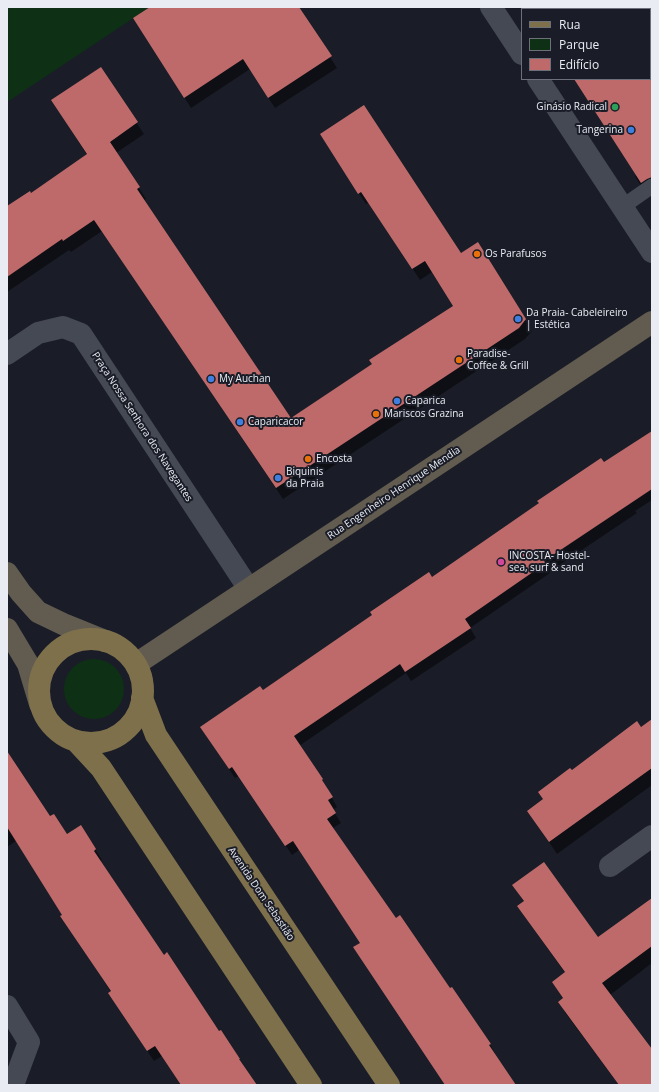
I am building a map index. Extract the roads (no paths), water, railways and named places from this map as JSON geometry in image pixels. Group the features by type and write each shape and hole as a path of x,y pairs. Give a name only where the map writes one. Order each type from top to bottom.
{"main road":[{"name":"Rua Engenheiro Henrique Mendia","path":"136,664 652,322"},
{"path":"7,573 38,612 122,650 136,664 142,681 142,698 138,715 126,730 110,740 92,744 76,741 64,736 53,728 45,716 28,664 7,629"},
{"path":"40,704 38,686 43,669 54,655 68,644 85,640 105,641"},
{"name":"Avenida Dom Sebastião","path":"142,698 156,735 389,1085"},
{"path":"76,741 101,768 311,1085"}],"street":[{"path":"491,7 521,52"},
{"path":"539,80 652,252"},
{"name":"Praça Nossa Senhora dos Navegantes","path":"7,354 38,333 62,327 81,334 249,589"},
{"path":"610,866 652,836"},
{"path":"7,1006 29,1042 14,1085"}],"lane":[{"path":"622,206 652,186"}],"place":[{"name":"Ginásio Radical","path":"615,107"},
{"name":"Tangerina","path":"631,130"},
{"name":"Os Parafusos","path":"477,254"},
{"name":"Da Praia- Cabeleireiro | Estética","path":"518,319"},
{"name":"Paradise- Coffee & Grill","path":"459,360"},
{"name":"My Auchan","path":"211,379"},
{"name":"Caparica","path":"397,401"},
{"name":"Mariscos Grazina","path":"376,414"},
{"name":"Caparicacor","path":"240,422"},
{"name":"Encosta","path":"308,459"},
{"name":"Biquinis da Praia","path":"278,478"},
{"name":"INCOSTA- Hostel- sea, surf & sand","path":"501,562"}]}
